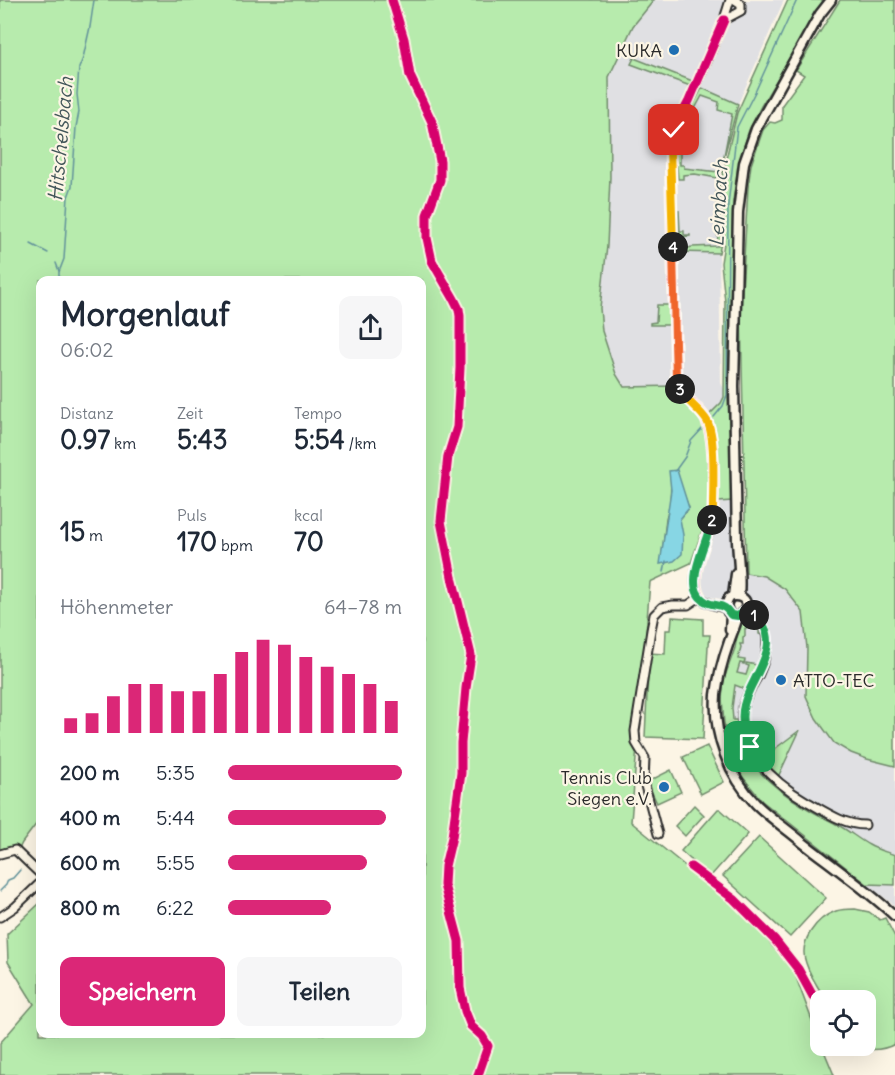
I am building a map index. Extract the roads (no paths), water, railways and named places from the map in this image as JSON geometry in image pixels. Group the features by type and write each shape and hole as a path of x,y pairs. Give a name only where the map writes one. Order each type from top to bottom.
{"main road":[{"path":"831,0 820,15 756,129 744,163 738,212 734,386 738,564 741,579 729,640 718,677 717,716 724,752 737,778 752,799 766,813 895,916"}],"street":[{"path":"730,0 724,20 689,101 672,134 670,148 676,378 681,393 706,419 712,437 713,509 710,530 696,569 696,590 711,604 736,606 753,615 761,621 767,635 767,650 742,711 743,728 754,755 790,790 849,823 865,825"},
{"path":"724,20 741,11 741,4 735,0"},
{"path":"658,834 644,782 645,758 636,743 635,731 651,630 654,615 662,607 688,605 702,598"},
{"path":"0,854 15,850 36,870"},
{"path":"0,917 15,907 36,887"}],"water":[{"path":"677,470 689,508 680,519 683,535 682,554 674,561 660,564 671,490 669,471"}],"waterway":[{"name":"Hitschelsbach","path":"59,276 64,259 68,197 72,186 79,112 77,94 79,68 90,27 94,0"},
{"name":"Leimbach","path":"714,417 723,406 727,395 728,205 737,127 797,0"},
{"path":"31,244 48,253"},
{"name":"Hitschelsbach","path":"56,263 59,271"},
{"name":"Leimbach","path":"675,471 685,457 691,441 702,429"},
{"name":"Leimbach","path":"664,572 666,561"},
{"name":"Hitschelsbach","path":"0,891 20,870"}],"place":[{"name":"KUKA","path":"674,50"},
{"name":"ATTO-TEC","path":"781,680"},
{"name":"Tennis Club Siegen e.V.","path":"664,787"}]}
